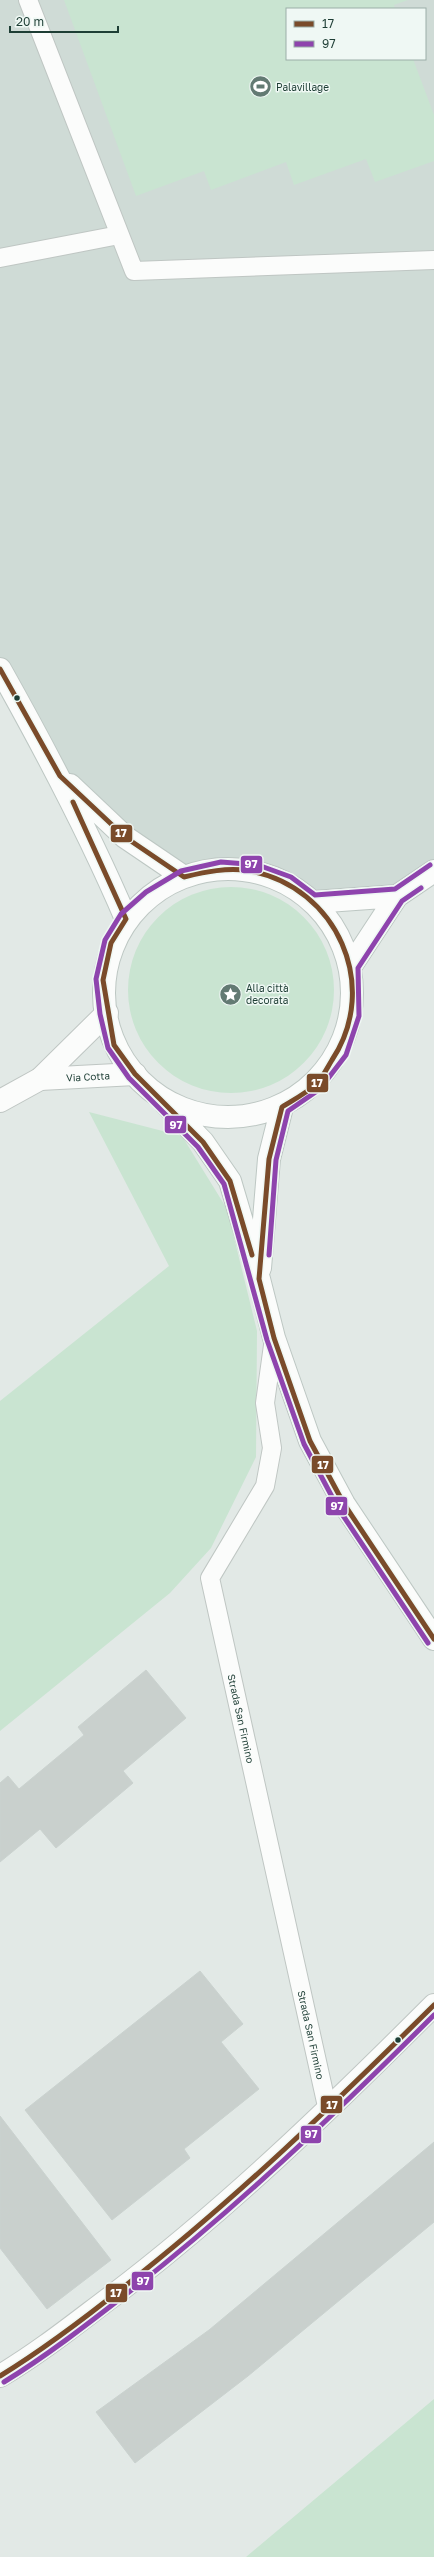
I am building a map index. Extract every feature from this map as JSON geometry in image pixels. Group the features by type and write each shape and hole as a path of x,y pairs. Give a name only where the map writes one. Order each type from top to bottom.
{"street":[{"path":"0,669 60,776 100,859 126,919"},
{"path":"60,776 125,837 184,877"},
{"path":"157,1095 182,1108 212,1117 247,1117 282,1107 315,1084 340,1051 352,1015 351,966 334,926 313,902 288,883 257,872 222,869 184,877 150,898 126,919 111,943 104,980 107,1012 114,1045 135,1074 203,1142 230,1181 288,1384 314,1448 344,1504 434,1639"},
{"path":"351,966 397,896 434,871"},
{"path":"313,902 397,896"},
{"name":"Via Cotta","path":"0,1102 40,1079 107,1012"},
{"name":"Via Cotta","path":"40,1079 135,1074"},
{"path":"259,1279 269,1159 282,1107"},
{"path":"0,2376 60,2336 193,2231 328,2111 434,2005"}],"lane":[{"path":"28,0 134,271 434,260"},
{"path":"0,258 119,235"},
{"name":"Strada San Firmino","path":"274,1338 265,1403 272,1448 265,1486 210,1578 328,2111"}],"shaded area":[{"path":"0,0 434,0 434,871 397,896 313,902 288,883 257,872 222,869 184,877 60,776 0,669"}],"green space":[{"name":"Palavillage","path":"64,0 408,0 394,5 395,8 286,8 286,60 413,60 434,115 434,161 375,182 366,159 294,185 286,162 211,190 204,171 136,196"},
{"path":"231,887 251,889 270,895 279,899 304,917 322,942 326,951 332,970 334,990 332,1010 326,1029 322,1038 304,1063 279,1081 270,1085 251,1091 231,1093 211,1091 192,1085 183,1081 158,1063 140,1038 136,1029 130,1010 128,990 130,970 136,951 140,942 158,917 183,899 192,895 211,889"},
{"path":"89,1112 182,1136 227,1209 257,1331 256,1457 211,1548 170,1593 0,1731 0,1401 169,1266"},
{"path":"434,2399 434,2557 246,2557"}],"building":[{"path":"146,1670 186,1718 123,1771 133,1783 56,1848 40,1829 0,1862 0,1783 8,1776 19,1789 84,1735 78,1727"},
{"path":"200,1971 243,2024 221,2042 259,2089 184,2149 190,2158 112,2220 25,2110"},
{"path":"0,2116 111,2260 47,2309 0,2248"},
{"path":"434,2142 434,2222 248,2376 135,2463 96,2412 209,2330"}],"transit line":[{"name":"17","path":"0,669 60,776 125,837 184,877 208,872 242,870 250,871 281,881 306,897 327,918 342,944 351,972 352,1002 346,1031 332,1060 318,1083 282,1107 269,1159 259,1279 274,1338 310,1441 344,1504 434,1639"},
{"name":"17","path":"73,802 126,919 111,943 103,980 114,1045 135,1074 203,1142 230,1181 252,1255"},
{"name":"97","path":"428,1643 338,1508 304,1444 267,1340 224,1184 198,1147 129,1078 108,1048 100,1014 96,979 105,940 121,914 146,892 181,871 221,862 258,865 291,877 315,895 395,889 430,865"},
{"name":"97","path":"269,1255 276,1160 288,1111 320,1089 346,1055 359,1016 358,968 402,901 421,888"},
{"name":"17","path":"0,2376 48,2344 110,2298 206,2220 284,2150 434,2005"},
{"name":"97","path":"4,2382 52,2350 129,2292 248,2193 324,2123 434,2015"}],"place":[{"name":"Palavillage","path":"260,87"},
{"name":"Alla città decorata","path":"231,994"}]}
